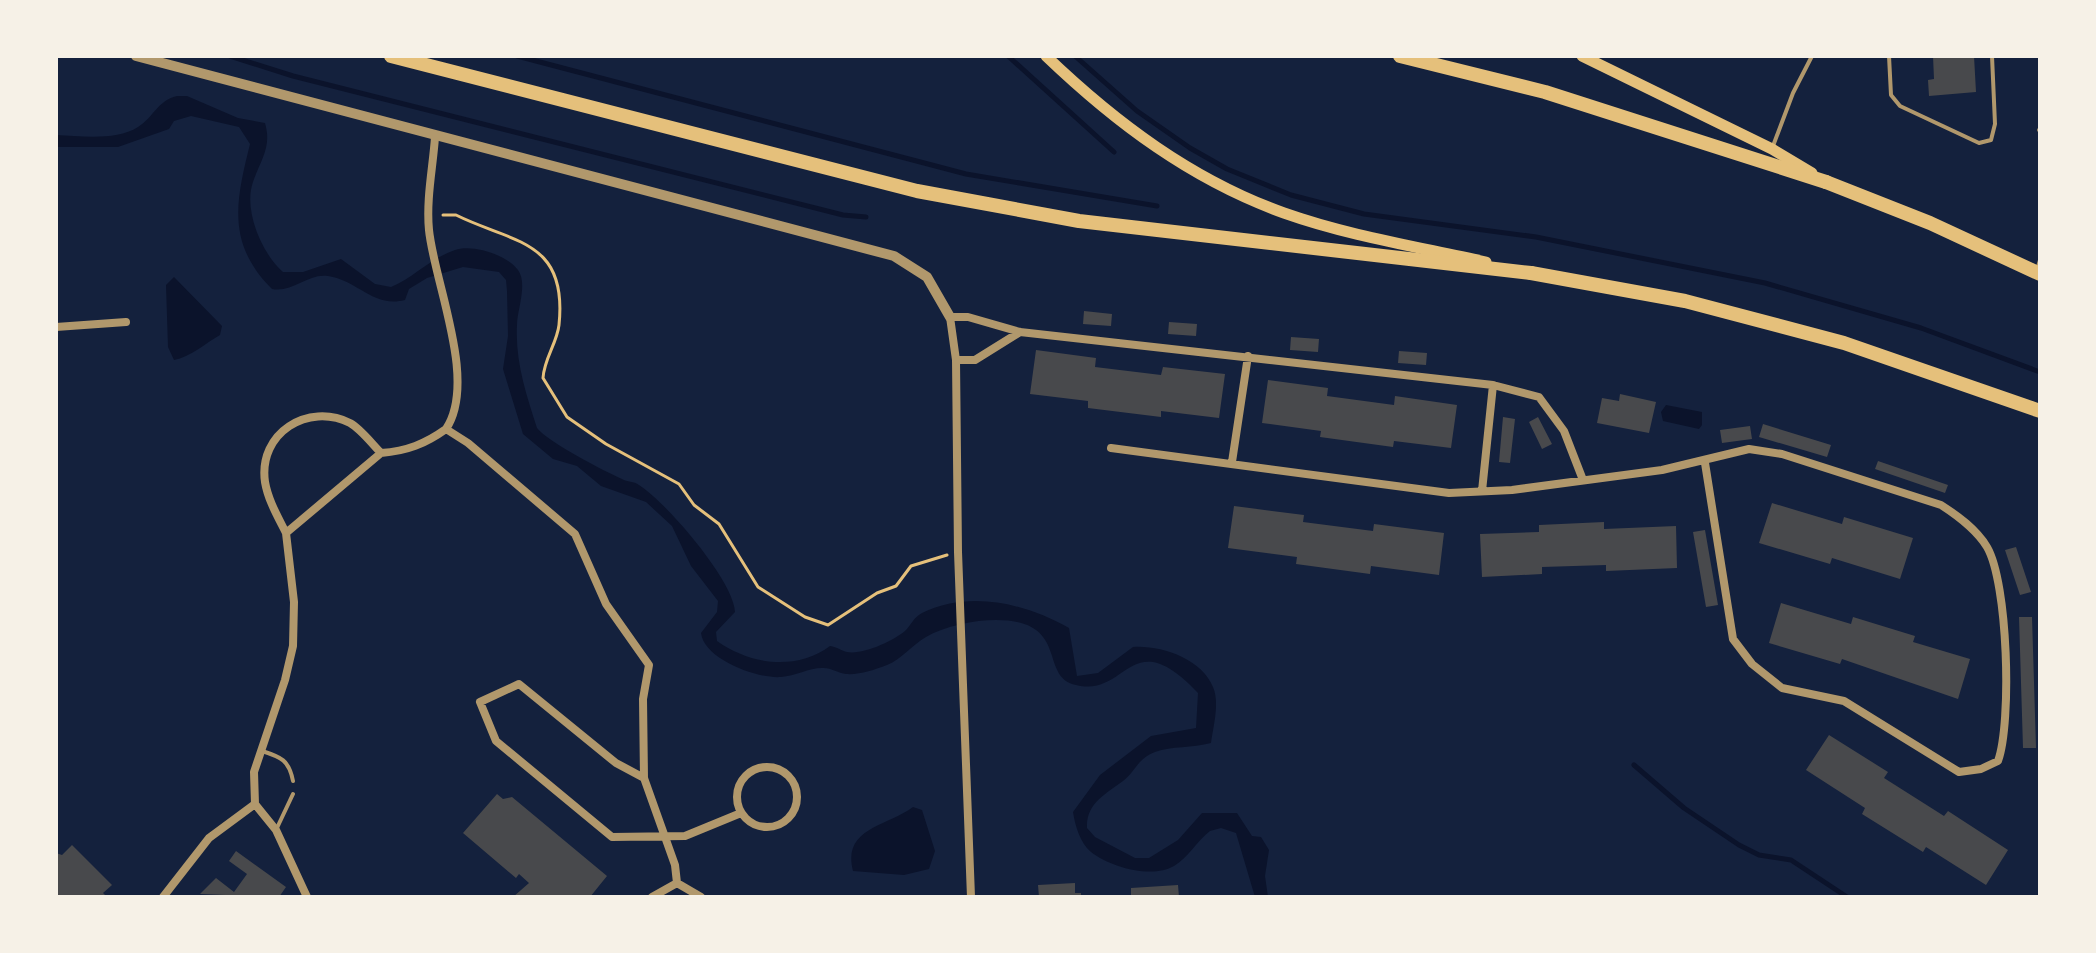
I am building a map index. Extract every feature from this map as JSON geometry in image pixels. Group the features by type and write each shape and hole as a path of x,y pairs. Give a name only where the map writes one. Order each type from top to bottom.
{"highway":[{"path":"391,56 917,191 1079,221 1531,273 1685,301 1844,343 2040,411"},
{"path":"1400,56 1545,92 1826,182 2039,269"}],"main road":[{"path":"1046,56 1116,119 1155,148 1247,199 1351,233 1531,273"},
{"path":"1582,56 1772,149 1826,182"}],"street":[{"path":"136,56 894,256 927,277 950,317 956,360 958,552 971,897"},
{"path":"286,533 381,453 403,451 427,442 446,429 454,417 457,396 443,285 429,218 435,137"},
{"path":"950,317 968,317 1020,332 1493,385 1539,397 1564,431 1583,480"},
{"path":"56,327 126,322"},
{"path":"956,360 975,360 1020,332"},
{"path":"1232,462 1248,356"},
{"path":"1482,491 1493,385"},
{"path":"307,897 276,830 255,804 254,772 293,646 294,602 286,533 265,479 270,445 293,420 326,415 352,424 381,453"},
{"path":"446,429 468,443 575,534 606,604 649,665 643,699 644,778 662,836 675,865 677,883"},
{"path":"1111,448 1449,493 1583,480 1705,463 1749,449 1782,454 1941,505 1964,521 1987,547 2003,608 2006,740 1998,761 1981,769 1959,772 1844,701 1782,688 1752,664 1733,639 1705,463"},
{"path":"644,778 616,763 519,684 480,702 496,741 612,837 685,836 741,813"},
{"path":"762,767 781,770 795,784 797,804 786,821 777,826 756,826 741,813 736,794 745,776 752,770 762,767"},
{"path":"163,897 209,838 255,804"},
{"path":"652,897 677,883"},
{"path":"677,883 701,897"}],"lane":[{"path":"1772,149 1793,93 1812,56"},
{"path":"1889,56 1891,95 1900,106 1979,143 1991,140 1995,124 1992,56"},
{"path":"262,751 283,757 290,766 293,781"},
{"path":"276,830 293,794"}],"path":[{"path":"440,215 456,215 534,246 553,277 559,302 558,329 543,378 567,417 606,444 679,484 694,505 719,524 758,587 805,617 828,625 877,593 896,586 911,566 958,552"}],"water":[{"path":"187,96 238,118 265,123 266,146 253,182 251,205 256,231 268,254 283,272 303,272 341,259 375,284 391,287 438,258 455,250 471,248 489,252 518,270 522,282 517,325 520,364 537,428 577,456 639,485 681,524 711,563 732,598 735,612 716,632 717,641 730,649 774,662 803,659 830,646 847,652 861,651 900,635 922,613 940,606 978,601 1015,606 1069,628 1077,676 1098,673 1133,647 1168,651 1200,669 1208,677 1215,693 1211,743 1162,750 1144,758 1093,806 1087,828 1095,837 1135,858 1149,858 1178,840 1202,813 1237,813 1252,836 1261,837 1269,850 1265,876 1268,897 1255,897 1236,833 1221,828 1210,831 1174,866 1154,871 1131,870 1109,862 1091,852 1081,839 1073,812 1100,775 1151,736 1196,728 1198,693 1158,663 1143,662 1107,682 1093,686 1076,685 1065,680 1058,671 1044,638 1035,629 1019,622 996,620 969,622 934,633 892,662 856,674 822,668 771,677 746,671 721,659 704,642 701,633 717,612 718,601 691,566 672,526 646,502 601,486 577,466 553,459 523,434 503,369 508,336 507,291 506,280 499,272 463,267 427,278 409,289 405,300 394,301 375,297 328,276 272,289 257,272 241,238 239,203 250,144 239,127 191,116 174,121 169,129 118,147 56,147 56,135 98,137 129,131 143,123 170,98"},
{"path":"174,277 222,326 220,335 192,353 174,360 168,347 166,285"},
{"path":"1666,405 1702,412 1702,425 1699,429 1663,421 1661,412"},
{"path":"913,807 922,810 935,851 929,869 904,875 853,871 851,857 860,837"}],"building":[{"path":"1933,56 1974,56 1976,92 1929,96 1928,80 1934,79"},
{"path":"1084,311 1112,314 1111,326 1083,324"},
{"path":"1169,322 1197,324 1196,336 1168,334"},
{"path":"1291,337 1319,339 1318,352 1290,350"},
{"path":"1036,350 1096,358 1095,367 1161,375 1163,367 1225,374 1219,418 1161,411 1161,417 1088,408 1088,401 1030,394"},
{"path":"1399,351 1427,353 1426,365 1398,363"},
{"path":"1268,380 1328,388 1327,396 1394,405 1395,396 1457,405 1451,448 1394,441 1393,447 1320,437 1321,431 1262,423"},
{"path":"1620,394 1656,402 1649,433 1597,423 1602,398 1619,401"},
{"path":"1503,417 1515,419 1510,463 1499,462"},
{"path":"1538,417 1552,444 1542,449 1529,422"},
{"path":"1763,424 1831,445 1827,457 1759,437"},
{"path":"1750,426 1752,439 1722,443 1720,430"},
{"path":"1878,461 1948,485 1945,493 1875,469"},
{"path":"1772,503 1842,524 1844,517 1913,538 1900,579 1832,558 1830,564 1759,543"},
{"path":"1234,506 1304,515 1303,522 1373,531 1374,524 1444,533 1439,575 1371,566 1370,574 1296,564 1297,557 1228,548"},
{"path":"1604,522 1604,529 1676,526 1677,568 1606,571 1606,565 1542,567 1542,574 1482,577 1480,534 1539,532 1539,525"},
{"path":"1705,530 1718,605 1706,607 1693,532"},
{"path":"2016,547 2031,592 2020,595 2005,550"},
{"path":"1781,603 1851,624 1853,617 1915,636 1913,642 1970,659 1958,699 1842,659 1840,664 1769,643"},
{"path":"2019,617 2032,617 2036,748 2023,748"},
{"path":"1829,735 1888,772 1884,778 1944,816 1948,811 2008,850 1986,885 1926,847 1923,852 1862,814 1865,808 1806,770"},
{"path":"497,794 503,799 512,797 607,876 590,897 513,897 529,883 519,874 516,878 463,833"},
{"path":"72,845 112,885 103,893 107,897 56,897 56,853 62,855"},
{"path":"236,851 286,887 279,897 200,894 216,878 234,892 247,874 229,861"},
{"path":"1075,883 1075,893 1081,893 1081,897 1039,897 1038,885"},
{"path":"1178,885 1179,897 1131,897 1131,888"}],"waterway":[{"path":"230,56 293,76 843,215 866,217"},
{"path":"517,56 966,174 1157,206"},
{"path":"1008,56 1114,152"},
{"path":"1075,56 1137,111 1190,148 1227,169 1291,195 1364,214 1536,237 1765,283 1921,328 2040,372"},
{"path":"1634,765 1684,808 1739,845 1759,855 1791,860 1847,897"}]}
